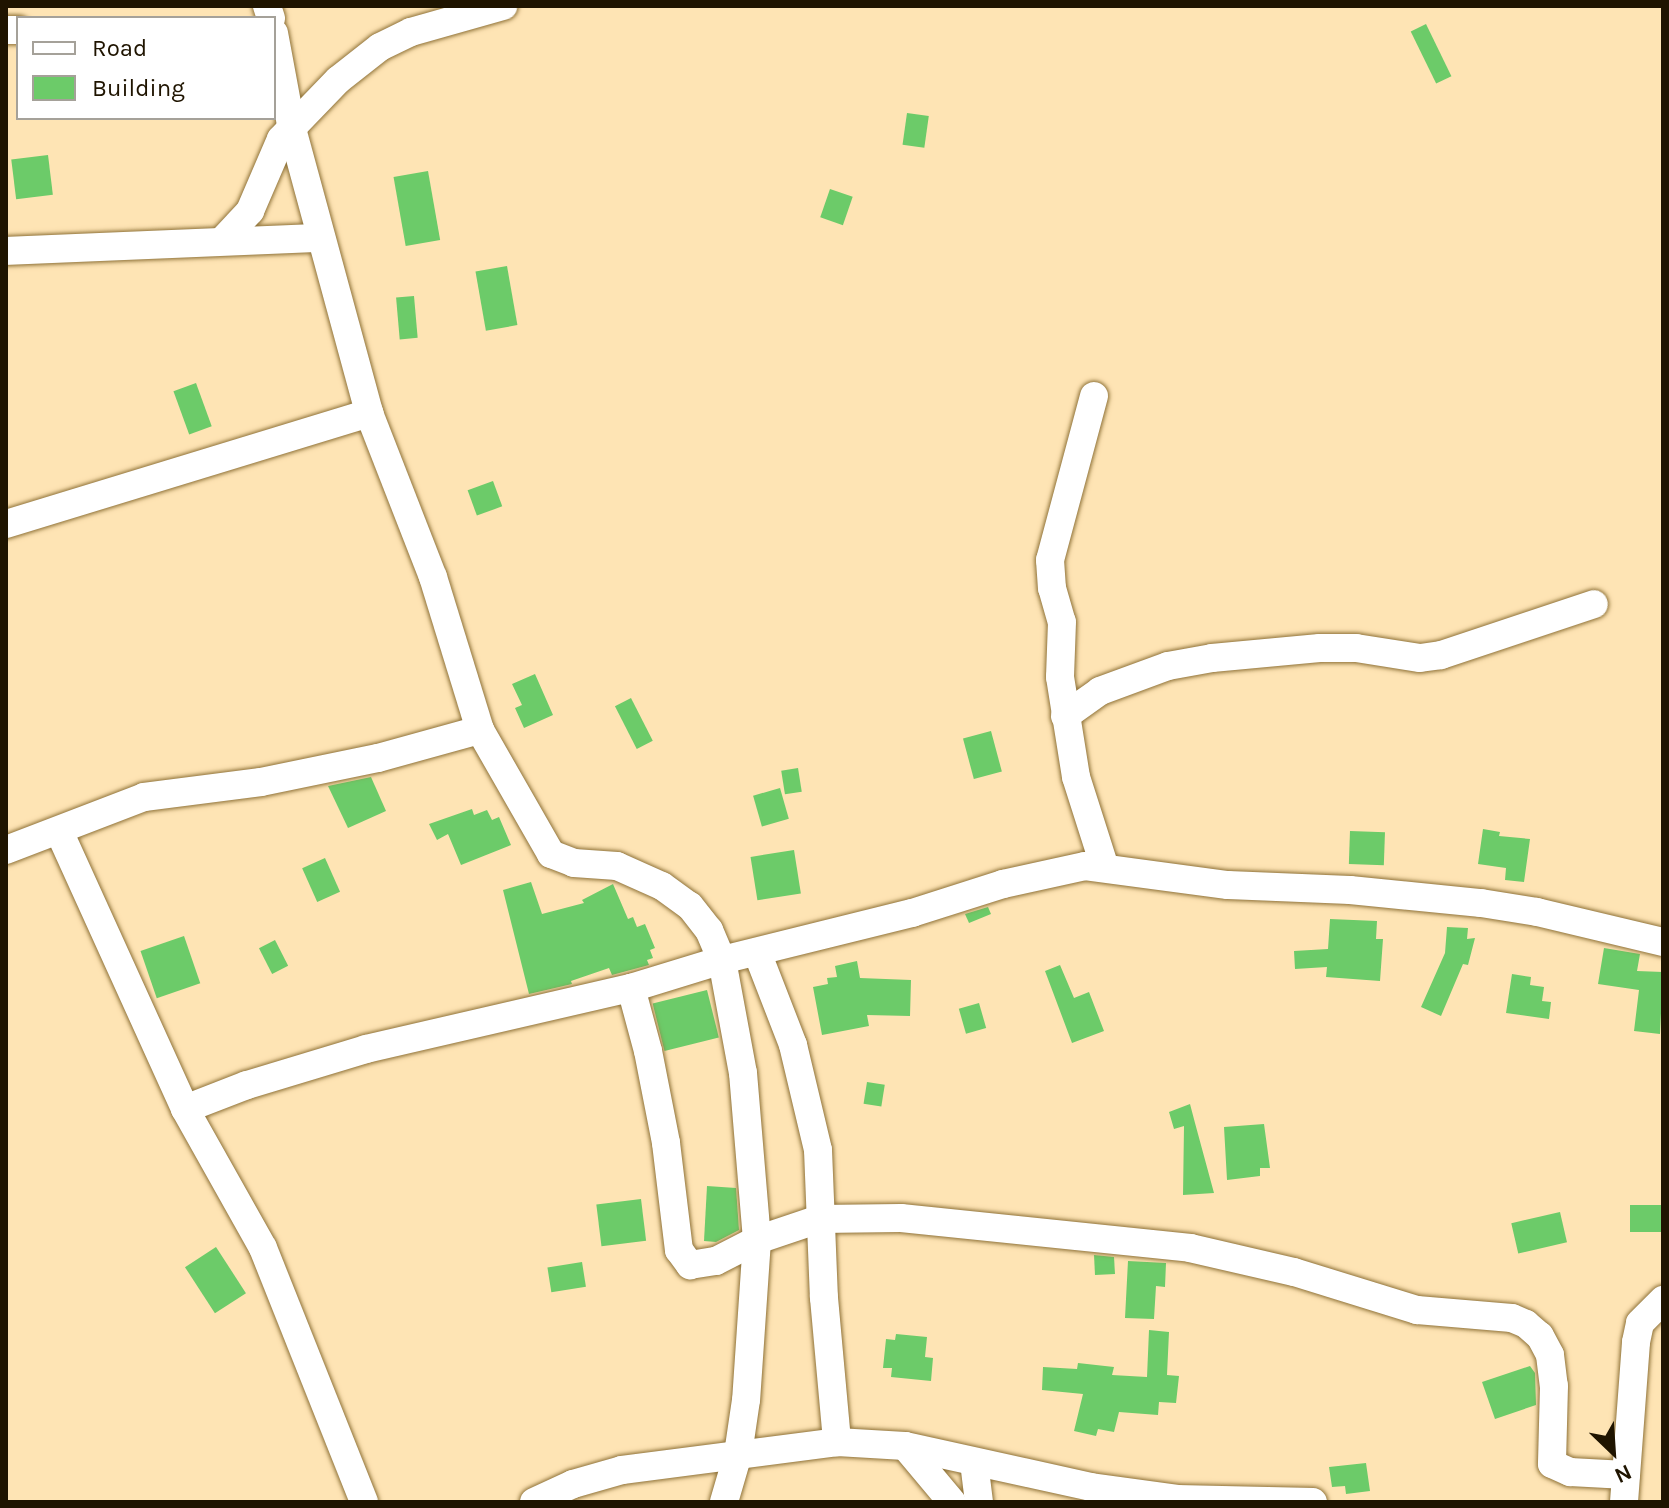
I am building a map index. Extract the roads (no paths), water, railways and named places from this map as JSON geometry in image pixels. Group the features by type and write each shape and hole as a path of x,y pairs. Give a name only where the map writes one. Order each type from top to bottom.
{"street":[{"path":"223,240 250,211 273,155 291,125 338,80 380,47 449,19 503,6"},
{"path":"276,44 291,125 369,413 433,577 480,730 551,854 574,863 617,866 662,886 690,906 709,930 722,960 743,1073 757,1240 746,1400 738,1454 724,1502"},
{"path":"6,251 320,238"},
{"path":"1094,396 1050,560 1052,588 1062,622 1060,677 1065,716 1086,817 1104,865"},
{"path":"6,524 369,413"},
{"path":"1065,716 1100,691 1168,666 1212,658 1320,648 1356,648 1420,658 1490,641 1594,604"},
{"path":"6,848 59,831 144,797 261,782 378,758 480,730"},
{"path":"59,831 185,1109 263,1248 364,1502"},
{"path":"185,1109 247,1085 366,1049 631,988 722,960 912,913 1050,872 1104,865 1228,885 1350,890 1481,903 1537,912 1663,942"},
{"path":"757,952 793,1045 818,1150 819,1219 837,1442"},
{"path":"631,988 648,1051 683,1260 690,1265 716,1261 757,1240 819,1219 901,1218 1190,1248 1294,1272 1417,1310 1512,1318 1526,1324 1540,1336 1550,1355 1554,1386 1552,1464 1625,1489 1640,1323 1663,1300"},
{"path":"534,1502 568,1493 622,1470 837,1442 905,1446 1091,1487 1177,1499 1313,1502"},
{"path":"905,1446 952,1502"},
{"path":"974,1462 979,1502"}]}
